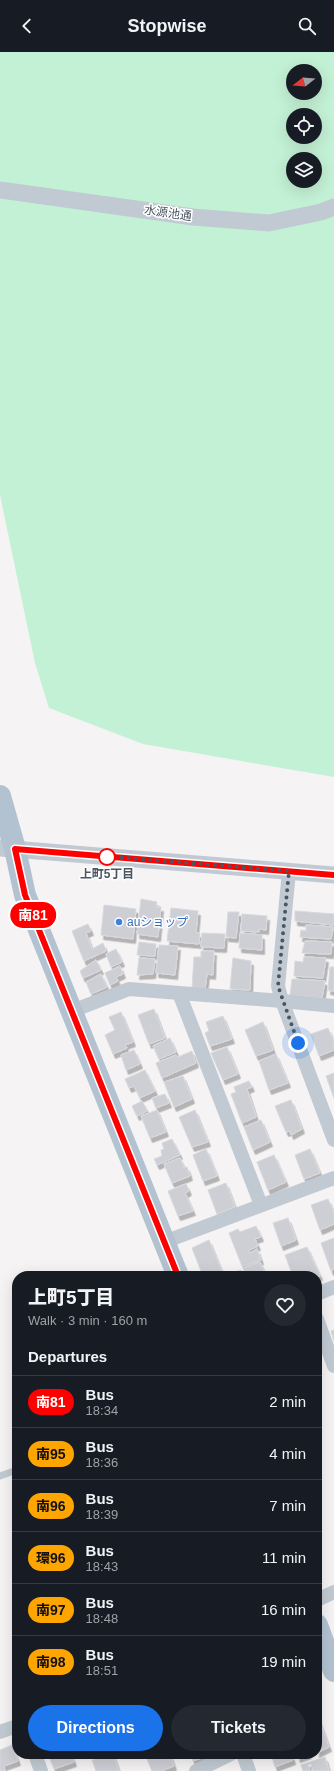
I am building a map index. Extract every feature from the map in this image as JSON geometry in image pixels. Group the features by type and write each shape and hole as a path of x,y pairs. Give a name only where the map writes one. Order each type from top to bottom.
{"main road":[{"path":"0,796 7,848 176,1271"},
{"path":"322,1639 334,1671"}],"street":[{"name":"水源池通","path":"0,190 194,217 269,223 321,212 334,207"},
{"path":"7,848 334,875"},
{"path":"289,871 278,986 282,1001 334,1140"},
{"path":"72,1011 129,989 334,1006"},
{"path":"179,993 261,1205"},
{"path":"164,1242 334,1178"},
{"path":"322,1292 334,1287"},
{"path":"322,1333 334,1366"},
{"path":"322,1598 334,1592"},
{"path":"0,1732 12,1728"},
{"path":"37,1759 41,1771"},
{"path":"196,1771 221,1759"},
{"path":"245,1759 249,1771"}],"lane":[{"path":"0,1476 12,1472"}],"green space":[{"path":"0,52 334,52 334,777 143,744 49,708 35,663 0,495"}],"building":[{"path":"141,899 157,902 156,907 161,907 158,937 137,934"},
{"path":"104,905 136,909 133,939 101,935"},
{"path":"171,908 198,911 196,933 200,933 199,944 167,941"},
{"path":"295,911 334,914 334,925 295,921"},
{"path":"228,912 239,912 236,938 226,937"},
{"path":"242,914 267,916 266,930 259,929 259,932 241,931"},
{"path":"88,924 91,931 86,933 92,949 103,943 106,951 84,961 72,931"},
{"path":"306,925 333,927 331,939 300,937 301,930 306,931"},
{"path":"202,933 225,934 224,948 201,947"},
{"path":"240,933 262,935 262,950 239,948"},
{"path":"305,941 332,942 331,954 302,953"},
{"path":"139,942 156,944 155,956 137,955"},
{"path":"159,945 178,946 175,975 156,973"},
{"path":"116,949 122,962 111,967 106,954"},
{"path":"201,951 214,951 213,975 207,974 205,989 192,988 194,957 201,957"},
{"path":"304,957 326,958 323,978 294,976 295,961 303,962"},
{"path":"139,958 155,959 153,974 137,975"},
{"path":"233,958 251,961 250,990 230,989"},
{"path":"96,960 101,970 83,978 80,971"},
{"path":"120,966 123,974 116,977 118,981 110,985 105,973"},
{"path":"330,967 334,967 334,991 328,990"},
{"path":"101,974 107,987 91,994 86,982"},
{"path":"292,979 325,981 322,998 290,995"},
{"path":"154,1009 165,1038 149,1044 138,1015"},
{"path":"121,1012 133,1042 125,1045 127,1048 113,1054 105,1035 115,1030 109,1017"},
{"path":"223,1016 232,1039 210,1046 205,1033 209,1031 206,1022"},
{"path":"263,1022 273,1050 256,1056 245,1030"},
{"path":"328,1028 334,1043 334,1050 319,1056 311,1034"},
{"path":"170,1038 176,1052 159,1059 153,1046"},
{"path":"227,1047 238,1074 223,1080 211,1053"},
{"path":"134,1050 140,1064 126,1070 121,1055"},
{"path":"192,1051 196,1063 162,1078 156,1063 176,1055 178,1057"},
{"path":"276,1054 288,1083 269,1090 259,1061"},
{"path":"145,1070 155,1091 140,1098 134,1086 129,1088 125,1079"},
{"path":"334,1073 334,1098 326,1076"},
{"path":"183,1076 192,1099 174,1107 164,1082"},
{"path":"249,1081 252,1087 247,1089 256,1117 242,1123 231,1094 236,1092 234,1087"},
{"path":"165,1094 169,1103 156,1108 152,1098"},
{"path":"291,1100 302,1129 291,1135 290,1131 286,1132 275,1106"},
{"path":"142,1101 147,1111 137,1116 132,1106"},
{"path":"157,1110 166,1132 150,1138 141,1116"},
{"path":"195,1110 208,1142 192,1147 179,1117"},
{"path":"261,1120 270,1142 253,1150 244,1127"},
{"path":"172,1139 180,1155 157,1165 154,1159 162,1156 161,1150 164,1149 162,1143"},
{"path":"206,1149 217,1176 203,1181 193,1155"},
{"path":"310,1149 320,1173 304,1179 295,1155"},
{"path":"274,1155 286,1182 268,1190 257,1162"},
{"path":"180,1158 184,1168 187,1167 190,1176 172,1183 164,1164"},
{"path":"226,1183 235,1207 217,1214 208,1190"},
{"path":"186,1184 189,1191 185,1193 193,1211 178,1216 168,1191"},
{"path":"328,1199 334,1213 334,1224 320,1230 311,1205"},
{"path":"288,1218 296,1240 281,1246 273,1223"},
{"path":"256,1226 261,1237 255,1239 258,1246 249,1250 250,1253 257,1249 261,1260 242,1266 229,1233 238,1229 240,1232"},
{"path":"334,1238 334,1269 331,1271 321,1243"},
{"path":"209,1240 222,1271 201,1271 192,1248"},
{"path":"307,1247 318,1271 291,1271 285,1255"},
{"path":"260,1262 264,1271 244,1271 243,1268"},
{"path":"334,1330 334,1341 331,1331"},
{"path":"322,1728 329,1747 322,1750"},
{"path":"12,1745 12,1759 17,1759 18,1761 4,1766 5,1771 0,1771 0,1750"},
{"path":"325,1757 329,1771 313,1771 311,1764 308,1765 310,1771 303,1771 301,1765"},
{"path":"50,1759 73,1759 74,1762 54,1769"},
{"path":"115,1759 119,1771 96,1771 92,1760"},
{"path":"147,1759 172,1759 174,1766 161,1771 152,1771"},
{"path":"273,1759 293,1759 293,1760 275,1767"}],"bus line":[{"name":"南81","path":"176,1271 25,895 15,849 334,875"}],"place":[{"name":"上町5丁目","path":"107,857"},
{"name":"auショップ","path":"119,922"}],"route":[{"path":"107,857 100,856 289,871 278,986 298,1043"}]}
